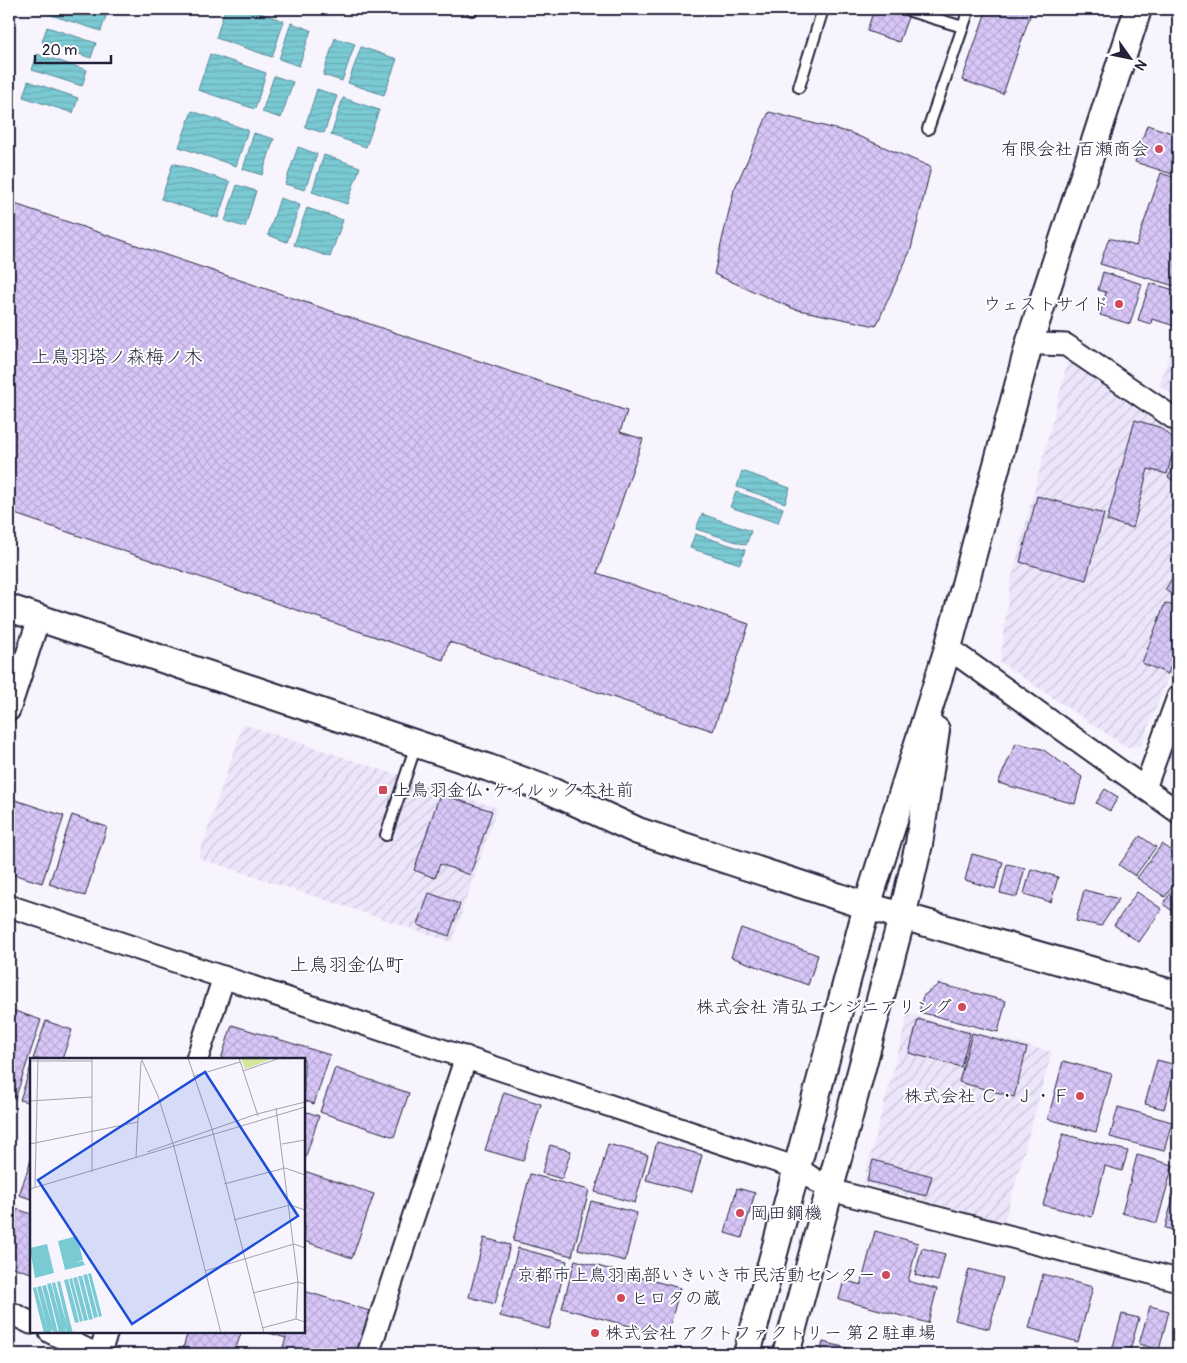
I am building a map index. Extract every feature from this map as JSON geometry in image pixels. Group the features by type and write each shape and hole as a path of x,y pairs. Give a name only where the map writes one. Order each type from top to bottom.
{"street":[{"path":"748,1354 868,906 948,648 1030,341 1138,9"},
{"path":"1030,341 1042,344 1066,345 1178,421"},
{"path":"9,608 489,768 550,791 638,831 902,917 1178,995"},
{"path":"9,710 39,618"},
{"path":"948,648 1178,812"},
{"path":"786,1354 902,917 919,844 948,648"},
{"path":"1145,788 1178,697"},
{"path":"9,906 797,1168 830,1190 1178,1280"},
{"path":"197,1058 224,977"},
{"path":"368,1354 466,1057"},
{"path":"9,1312 30,1322"},
{"path":"52,1333 98,1354 107,1333"}],"lane":[{"path":"799,87 824,9"},
{"path":"928,129 969,9"},
{"path":"910,11 963,27"},
{"path":"386,835 417,744"}],"shaded area":[{"path":"1178,330 1178,399 1159,385"},
{"path":"1068,361 1178,437 1178,653 1141,746 1126,747 1000,662 1010,584"},
{"path":"243,724 497,808 452,942 198,858"},
{"path":"908,1014 1052,1052 1004,1223 863,1183"}],"water":[{"path":"53,9 84,9 106,16 101,31 51,15"},
{"path":"225,9 247,9 284,21 272,57 216,38"},
{"path":"291,23 311,30 299,66 279,59"},
{"path":"47,27 96,43 91,58 42,42"},
{"path":"335,38 355,44 342,81 323,75"},
{"path":"361,47 397,59 384,95 348,83"},
{"path":"37,54 87,70 82,86 32,70"},
{"path":"210,54 266,73 255,109 198,90"},
{"path":"274,76 293,82 281,118 262,112"},
{"path":"28,81 78,98 73,113 23,97"},
{"path":"317,89 337,96 324,133 305,127"},
{"path":"343,98 379,110 366,147 331,135"},
{"path":"192,111 248,130 236,166 179,147"},
{"path":"254,133 274,139 262,175 243,169"},
{"path":"298,147 317,154 305,190 285,184"},
{"path":"324,155 360,167 347,204 312,192"},
{"path":"173,163 230,182 218,218 161,199"},
{"path":"237,185 256,191 245,227 225,221"},
{"path":"280,198 300,205 287,242 268,235"},
{"path":"307,208 343,220 330,257 294,245"},
{"path":"742,471 790,488 785,503 737,487"},
{"path":"736,492 783,508 778,523 730,507"},
{"path":"702,514 751,531 746,545 696,529"},
{"path":"695,534 745,550 740,564 690,548"}],"building":[{"path":"874,9 911,9 899,42 867,31"},
{"path":"987,9 1032,10 1003,94 962,80"},
{"path":"769,112 851,133 931,167 911,249 876,326 794,309 714,274 734,190"},
{"name":"有限会社 百瀬商会","path":"1147,125 1178,135 1178,176 1135,162"},
{"path":"1161,173 1178,179 1178,287 1100,264 1109,238 1136,246"},
{"path":"9,202 627,411 620,432 643,439 597,573 749,624 713,731 449,642 443,660 9,512"},
{"name":"ウェストサイド","path":"1103,272 1142,284 1130,324 1100,315 1106,292 1098,290"},
{"path":"1150,283 1178,291 1178,315 1175,326 1152,319 1151,324 1138,320"},
{"path":"1135,420 1159,427 1176,440 1167,474 1148,469 1133,528 1107,521"},
{"path":"1178,461 1178,484 1168,477"},
{"path":"1037,496 1104,514 1086,580 1020,562"},
{"path":"1173,577 1178,580 1178,598 1165,590"},
{"path":"1165,603 1178,608 1178,647 1168,674 1142,663"},
{"path":"1016,743 1042,749 1082,777 1075,804 998,783"},
{"path":"1105,789 1118,797 1110,811 1096,803"},
{"path":"440,794 492,811 470,875 440,864 435,878 414,870"},
{"path":"9,798 64,816 42,883 9,873"},
{"path":"72,815 107,827 85,896 49,884"},
{"path":"1140,836 1156,847 1135,876 1119,865"},
{"path":"1162,844 1178,855 1178,879 1165,897 1137,878"},
{"path":"972,854 1003,862 995,889 965,880"},
{"path":"1007,864 1025,868 1017,897 1000,893"},
{"path":"1031,869 1058,877 1051,902 1024,894"},
{"path":"1178,883 1178,915 1163,904"},
{"path":"1084,890 1119,899 1101,926 1076,921"},
{"path":"1137,892 1162,909 1139,942 1114,925"},
{"path":"429,893 460,904 449,936 418,925"},
{"path":"741,928 818,955 808,985 731,957"},
{"name":"株式会社 清弘エンジニアリング","path":"939,984 1006,1001 998,1032 919,1012 923,996"},
{"path":"12,1010 41,1020 15,1099 9,1097 9,1020"},
{"path":"918,1019 970,1033 961,1067 909,1053"},
{"path":"46,1021 72,1030 62,1058 33,1058"},
{"path":"232,1025 330,1055 314,1104 305,1100 305,1058 221,1058"},
{"path":"972,1033 1027,1048 1014,1097 959,1082"},
{"path":"1157,1060 1176,1065 1164,1109 1145,1104"},
{"name":"株式会社 Ｃ・Ｊ・Ｆ","path":"1063,1061 1112,1074 1096,1132 1048,1119"},
{"path":"335,1068 409,1093 394,1137 320,1112"},
{"path":"30,1069 30,1103 20,1100"},
{"path":"504,1092 541,1104 523,1161 485,1150"},
{"path":"1118,1107 1172,1122 1164,1151 1110,1137"},
{"path":"307,1112 319,1116 305,1159 305,1116"},
{"path":"1063,1134 1128,1151 1122,1171 1105,1166 1092,1217 1043,1205"},
{"path":"657,1142 702,1155 692,1192 646,1180"},
{"path":"608,1144 648,1155 635,1203 595,1192"},
{"path":"550,1145 571,1151 562,1179 542,1173"},
{"path":"1137,1155 1173,1165 1157,1223 1122,1213"},
{"path":"873,1160 932,1176 926,1196 867,1181"},
{"path":"30,1163 30,1199 19,1195"},
{"path":"305,1171 374,1194 352,1258 305,1241"},
{"path":"530,1174 589,1190 572,1256 513,1241"},
{"path":"1178,1179 1178,1231 1165,1228"},
{"name":"岡田鋼機","path":"737,1188 755,1193 742,1238 725,1233"},
{"path":"591,1201 637,1213 625,1261 578,1249"},
{"path":"17,1209 30,1214 30,1273 9,1266 9,1237"},
{"name":"京都市上鳥羽南部いきいき市民活動センタ－","path":"875,1231 918,1243 908,1281 937,1289 928,1323 839,1299 844,1280 861,1285"},
{"path":"484,1238 510,1245 495,1304 469,1297"},
{"path":"518,1248 567,1261 549,1329 500,1316"},
{"path":"922,1248 945,1254 938,1281 915,1275"},
{"name":"ヒロタの蔵","path":"575,1260 680,1288 667,1336 562,1308"},
{"path":"969,1269 1003,1278 989,1329 955,1320"},
{"path":"1043,1274 1093,1287 1078,1342 1029,1328"},
{"path":"305,1291 373,1312 360,1354 281,1354 286,1338 269,1333 305,1333"},
{"path":"1150,1306 1169,1311 1159,1350 1139,1344"},
{"path":"1122,1314 1139,1318 1129,1354 1111,1354"},
{"path":"188,1333 241,1333 234,1354 181,1354"},
{"path":"823,1342 860,1351 859,1354 820,1354"},
{"path":"982,1347 1007,1354 980,1354"}],"place":[{"name":"有限会社 百瀬商会","path":"1159,149"},
{"name":"ウェストサイド","path":"1119,304"},
{"name":"上鳥羽金仏･ケイルック本社前","path":"383,790"},
{"name":"株式会社 清弘エンジニアリング","path":"962,1007"},
{"name":"株式会社 Ｃ・Ｊ・Ｆ","path":"1080,1096"},
{"name":"岡田鋼機","path":"740,1213"},
{"name":"京都市上鳥羽南部いきいき市民活動センタ－","path":"886,1275"},
{"name":"ヒロタの蔵","path":"621,1298"},
{"name":"株式会社 アクトファクトリー 第２駐車場","path":"595,1333"}],"district":[{"name":"上鳥羽塔ノ森梅ノ木","path":"117,356"},
{"name":"上鳥羽金仏町","path":"347,964"}]}
